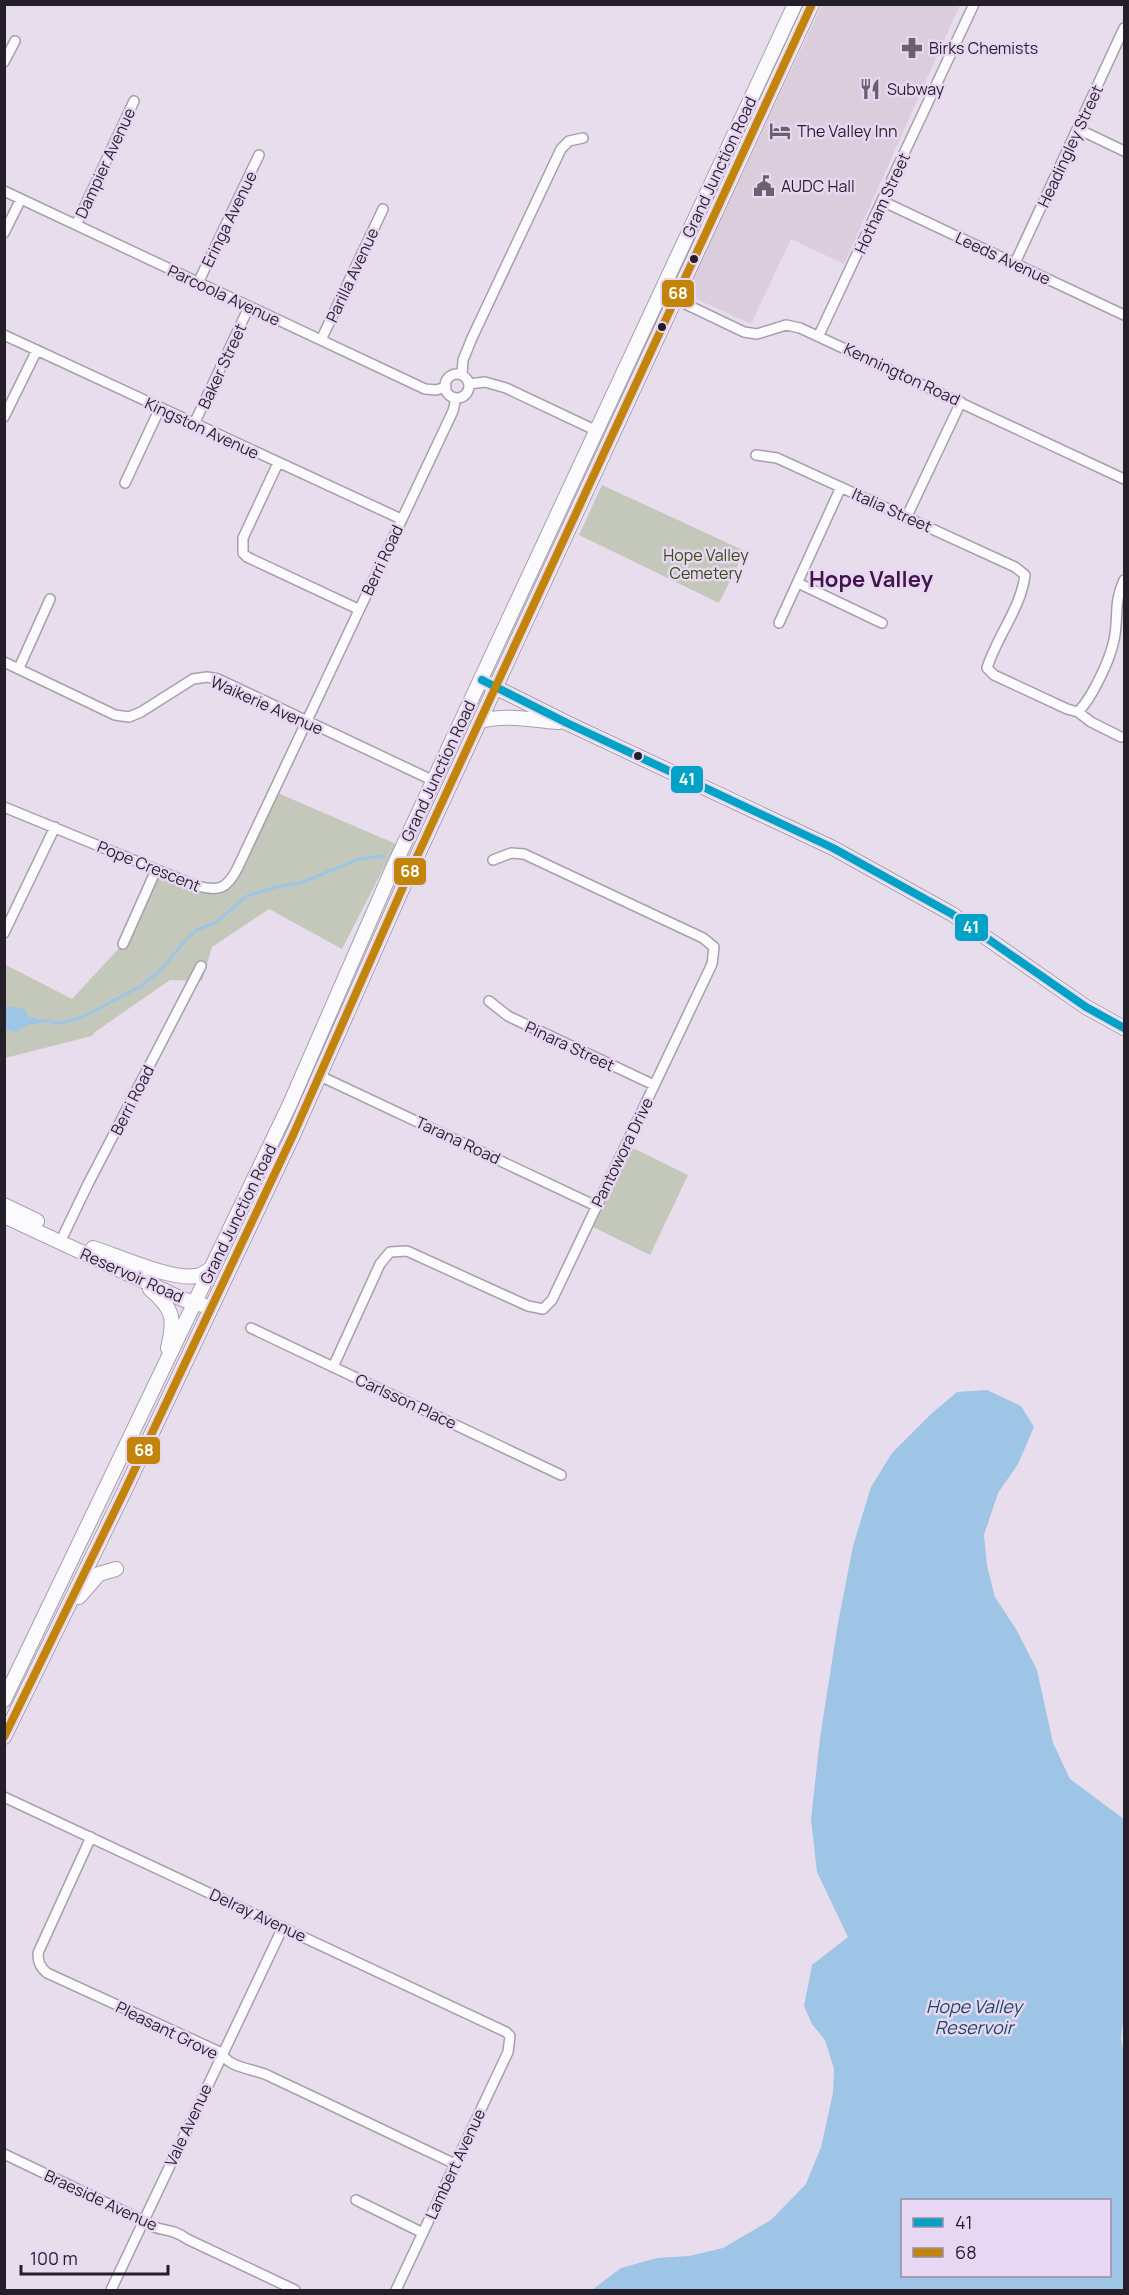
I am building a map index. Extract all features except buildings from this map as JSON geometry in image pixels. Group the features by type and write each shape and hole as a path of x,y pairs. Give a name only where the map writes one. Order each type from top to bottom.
{"main road":[{"name":"Grand Junction Road","path":"4,1700 289,1106 392,870 795,4"},
{"name":"Grand Junction Road","path":"4,1737 93,1556 320,1076 407,878 811,7"},
{"path":"785,25 811,7"},
{"path":"739,125 753,133"},
{"path":"661,293 675,299"},
{"path":"597,431 611,437"},
{"path":"482,680 567,723 843,854 952,914 1086,1006 1125,1028"},
{"path":"480,721 502,717 567,723"},
{"path":"289,1106 307,1084 320,1076 315,1048"},
{"name":"Reservoir Road","path":"4,1205 137,1278 182,1299 196,1302"},
{"name":"Reservoir Road","path":"4,1216 93,1248 186,1292 196,1302"},
{"path":"93,1248 164,1272 185,1276 196,1276 212,1268"},
{"path":"137,1278 164,1301 172,1314 171,1335 162,1373"},
{"path":"196,1302 210,1309"},
{"path":"84,1534 100,1541"},
{"path":"77,1549 93,1556"},
{"path":"60,1621 95,1577 116,1569"}],"street":[{"name":"Hotham Street","path":"819,335 974,4"},
{"name":"Headingley Street","path":"1015,263 1125,28"},
{"path":"4,62 15,41"},
{"name":"Dampier Avenue","path":"76,225 134,101"},
{"path":"1078,129 1125,150"},
{"path":"462,375 456,374 449,377 446,387 449,394 456,398 468,392 469,384 462,375 463,360 561,149 569,141 583,138"},
{"name":"Eringa Avenue","path":"198,283 259,155"},
{"name":"Parcoola Avenue","path":"4,191 425,389 435,390 446,387"},
{"path":"4,233 21,199"},
{"name":"Leeds Avenue","path":"882,201 1125,315"},
{"name":"Parilla Avenue","path":"321,340 383,209"},
{"name":"Kennington Road","path":"675,299 744,332 757,334 786,325 819,335 1125,479"},
{"name":"Baker Street","path":"194,424 249,307"},
{"name":"Kingston Avenue","path":"4,335 401,519"},
{"path":"4,417 37,350"},
{"path":"469,384 485,382 506,388 597,431"},
{"name":"Berri Road","path":"306,722 453,411 456,398"},
{"path":"907,516 961,402"},
{"path":"125,483 160,408"},
{"name":"Italia Street","path":"756,455 777,458 1016,567 1025,575 1023,591 991,655 987,668 994,675 1078,712"},
{"path":"278,463 243,538 241,546 243,553 247,557 358,609"},
{"path":"778,623 842,487"},
{"path":"1121,737 1091,722 1078,712 1086,705 1110,654 1114,639 1116,607 1125,580"},
{"path":"798,583 882,624"},
{"path":"19,668 50,599"},
{"name":"Waikerie Avenue","path":"4,662 115,715 129,717 141,712 193,679 207,677 218,679 434,781"},
{"name":"Pope Crescent","path":"4,807 210,890 223,887 235,873 306,722"},
{"path":"4,933 55,827"},
{"name":"Pantowora Drive","path":"333,1366 380,1264 390,1252 407,1251 528,1306 543,1309 552,1300 712,964 714,947 703,938 524,854 511,853 493,860"},
{"path":"123,944 156,870"},
{"name":"Berri Road","path":"62,1238 201,966"},
{"name":"Pinara Street","path":"489,1001 508,1016 654,1086"},
{"name":"Tarana Road","path":"320,1076 596,1206"},
{"name":"Carlsson Place","path":"251,1328 561,1475"},
{"name":"Delray Avenue","path":"4,1797 506,2032 510,2036"},
{"name":"Pleasant Grove","path":"91,1837 38,1953 41,1967 47,1973 222,2053 224,2060 230,2064 267,2075 455,2164"},
{"name":"Vale Avenue","path":"111,2290 283,1927"},
{"name":"Lambert Avenue","path":"396,2290 508,2052 510,2036"},
{"name":"Braeside Avenue","path":"4,2154 144,2221 150,2226 177,2232 187,2239 295,2290"},
{"path":"356,2200 423,2233"}],"shaded area":[{"path":"822,5 960,5 844,264 791,239 751,324 685,294"}],"green space":[{"name":"Hope Valley Cemetery","path":"602,485 745,551 719,603 579,535"},
{"path":"273,791 396,844 342,949 269,909 212,947 202,981 170,980 92,1036 5,1058 4,964 72,999 123,944 156,870 210,890 223,887"},
{"path":"631,1147 688,1175 650,1255 593,1227"}],"water":[{"path":"4,1006 25,1009 28,1017 43,1020 40,1023 27,1025 16,1032 5,1029"},
{"name":"Hope Valley Reservoir","path":"987,1390 1021,1406 1034,1427 1018,1464 998,1493 984,1535 987,1566 995,1597 1016,1629 1037,1670 1053,1743 1070,1779 1124,1819 1124,2010 1121,2039 1124,2054 1124,2290 592,2290 621,2268 657,2258 689,2256 723,2248 771,2220 806,2184 821,2147 833,2093 834,2069 825,2040 812,2024 804,2006 812,1965 848,1937 817,1872 811,1819 820,1738 853,1546 871,1487 892,1453 957,1392"}],"waterway":[{"path":"41,1021 49,1020 55,1024 81,1018 141,986 162,969 197,930 216,922 247,896 276,887 300,883 359,859 384,856"}],"transit line":[{"name":"68","path":"4,1737 124,1492 294,1133 407,878 812,4"},
{"name":"41","path":"482,680 567,723 833,848 952,914 1086,1007 1124,1028"}],"place":[{"name":"Birks Chemists","path":"912,48"},
{"name":"Subway","path":"870,89"},
{"name":"The Valley Inn","path":"780,131"},
{"name":"AUDC Hall","path":"764,186"}],"district":[{"name":"Hope Valley","path":"871,579"}]}
